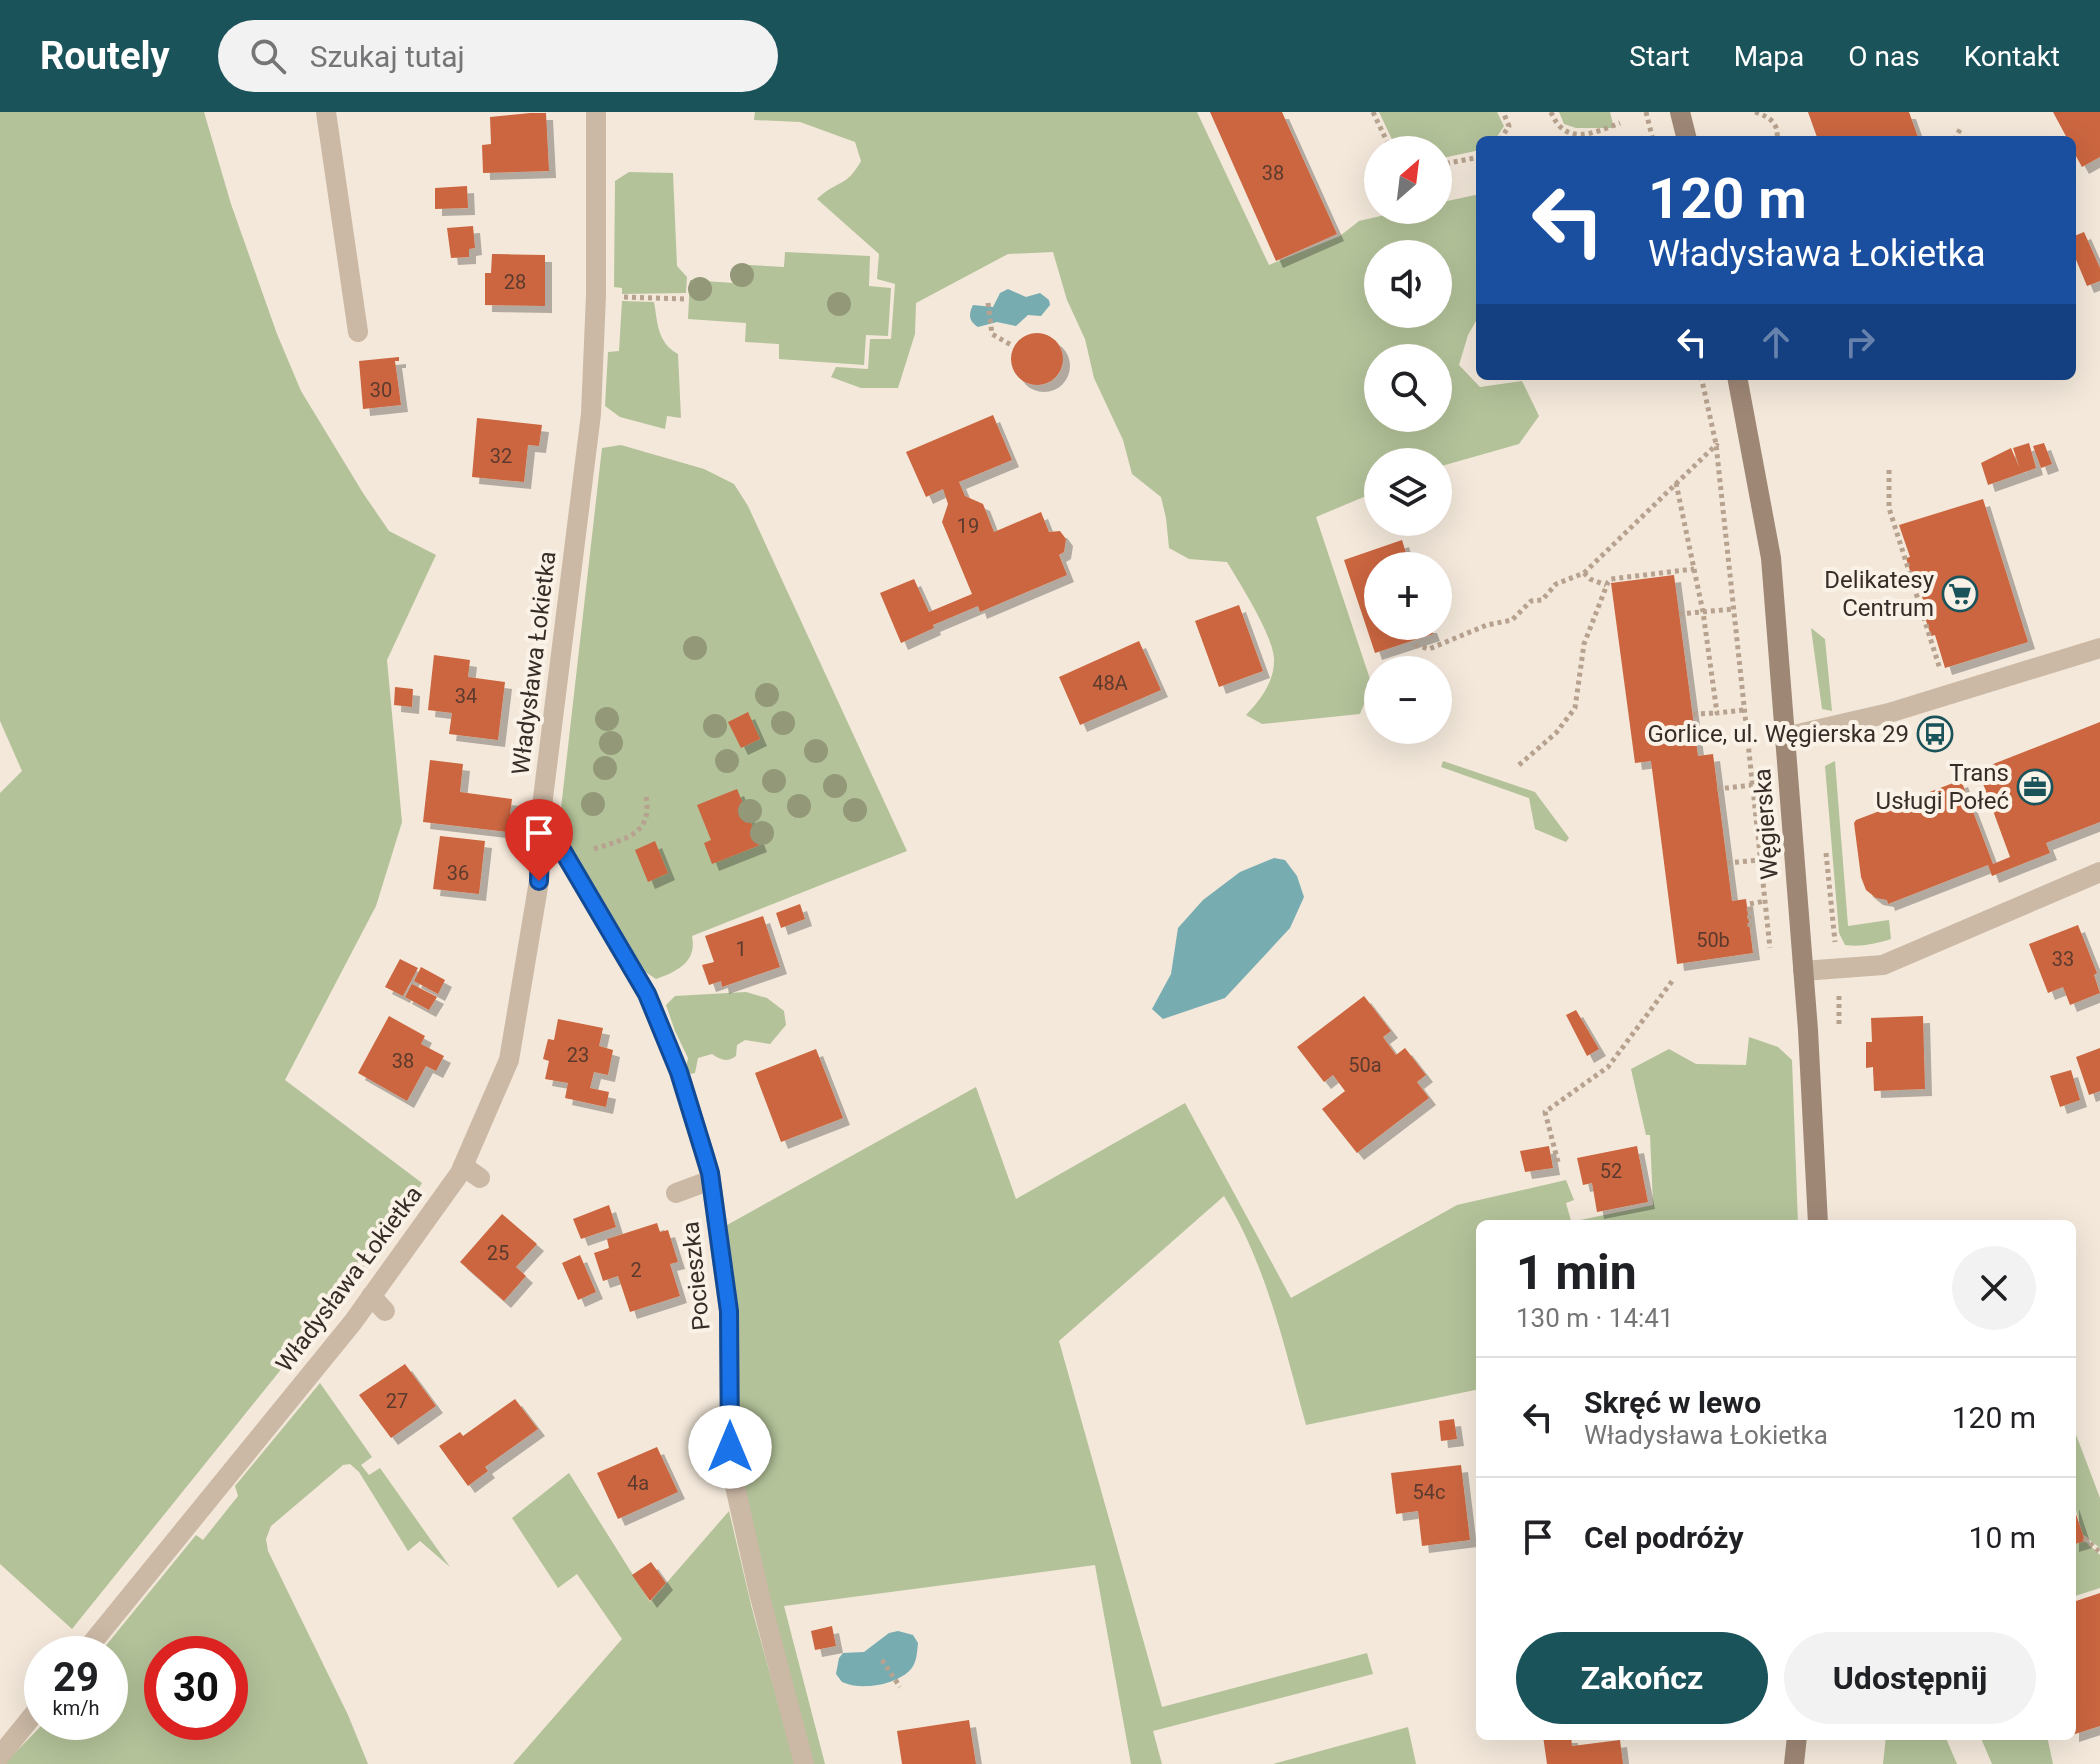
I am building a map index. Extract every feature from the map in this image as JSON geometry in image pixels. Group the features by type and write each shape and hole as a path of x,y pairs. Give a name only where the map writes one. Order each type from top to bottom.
{"main road":[{"path":"1680,112 1686,136"},
{"name":"Węgierska","path":"1738,380 1771,558 1803,971 1818,1220"},
{"path":"1794,1764 1797,1740"}],"street":[{"path":"326,112 358,332"},
{"name":"Władysława Łokietka","path":"98,1636 343,1334 378,1303 463,1166 509,1060 539,881 541,814 591,414 596,295 596,112"},
{"path":"1785,737 1889,713 2100,648"},
{"name":"Pocieszka","path":"541,814 647,994 679,1072 711,1180 729,1311 730,1464 759,1593 804,1764"},
{"path":"1803,971 1883,965 2100,872"},
{"path":"463,1166 480,1178"},
{"path":"676,1193 711,1180"},
{"path":"703,1435 730,1430"},
{"path":"0,1756 24,1726"}],"path":[{"path":"1373,112 1384,136"},
{"path":"1503,112 1509,126 1503,136"},
{"path":"1551,112 1565,131 1587,136 1620,123"},
{"path":"1646,112 1652,136"},
{"path":"1755,112 1769,117 1778,131 1777,136"},
{"path":"1956,136 1961,128"},
{"path":"1452,162 1476,158"},
{"path":"625,297 687,299"},
{"path":"988,303 992,334 1013,346"},
{"path":"1702,380 1716,444 1771,963"},
{"path":"1415,645 1429,649 1487,625 1512,620 1531,601 1542,600 1556,584 1584,573 1716,444 1749,438"},
{"path":"1889,470 1889,508 1948,695"},
{"path":"1676,482 1703,612 1717,713"},
{"path":"1519,765 1556,733 1575,708 1584,644 1611,579 1694,569"},
{"path":"1584,573 1606,585"},
{"path":"1679,614 1734,609"},
{"path":"1693,714 1744,710"},
{"path":"1717,789 1753,785"},
{"path":"588,851 638,832 649,811 646,797"},
{"path":"1727,863 1760,860"},
{"path":"1750,927 1749,904 1765,901"},
{"path":"1838,969 1840,1034"},
{"path":"1558,1162 1545,1112 1608,1067 1673,980"},
{"path":"2084,1538 2100,1552"},
{"path":"882,1660 900,1687"}],"green space":[{"path":"0,112 204,112 231,204 277,334 301,391 389,531 436,555 387,660 402,822 376,906 285,1080 422,1183 391,1233 72,1629 0,1564 0,793 22,771 0,721"},
{"path":"755,112 1197,112 1269,265 1340,236 1364,220 1364,224 1452,224 1452,200 1476,195 1476,321 1468,335 1459,365 1480,387 1522,381 1539,416 1519,444 1452,463 1452,448 1364,448 1364,497 1316,517 1364,661 1364,704 1360,714 1262,724 1246,715 1261,697 1272,675 1274,659 1268,637 1227,562 1189,559 1169,548 1161,497 1132,474 1123,440 1094,378 1085,339 1067,300 1053,252 1008,254 916,303 915,334 898,388 861,388 831,377 836,367 868,369 870,339 891,339 895,284 877,279 879,254 817,199 856,170 861,161 855,142 800,122 754,120"},
{"path":"1379,112 1497,112 1504,126 1498,136 1476,136 1476,151 1452,156 1452,136 1390,136"},
{"path":"1559,112 1610,112 1614,128 1576,128 1564,124"},
{"path":"629,172 673,173 677,266 687,277 686,293 622,294 622,288 614,287 615,181"},
{"path":"785,252 870,256 869,286 891,288 888,336 866,335 864,365 779,359 779,344 745,342 746,323 688,319 690,280 748,284 749,265 784,267"},
{"path":"622,301 654,302 662,338 678,354 681,418 667,416 665,429 620,417 605,406 608,352 619,351"},
{"path":"621,445 704,469 734,484 748,506 907,851 692,936 689,959 672,973 656,979 644,971 559,826 602,448"},
{"path":"1811,628 1825,639 1832,711 1822,709"},
{"path":"1443,761 1535,792 1569,838 1566,842 1535,829 1529,798 1441,767"},
{"path":"1835,761 1848,926 1889,920 1891,939 1874,944 1845,945 1839,933 1825,766"},
{"path":"746,992 767,998 784,1011 786,1025 770,1044 745,1040 737,1045 736,1056 730,1059 721,1059 712,1054 698,1058 695,1073 691,1074 686,1068 688,1058 666,1005 675,996"},
{"path":"1749,1037 1778,1047 1792,1060 1798,1220 1580,1220 1653,1205 1650,1135 1646,1135 1631,1069 1669,1049 1696,1064 1746,1065"},
{"path":"976,1087 1016,1199 1185,1103 1291,1298 1457,1205 1566,1180 1574,1200 1566,1203 1571,1220 1476,1220 1476,1390 1306,1425 1263,1278 1224,1196 1059,1341 1162,1707 1367,1653 1373,1674 1153,1731 1162,1764 1131,1764 1095,1565 784,1606 825,1764 810,1764 743,1493 727,1225"},
{"path":"320,1383 372,1457 361,1465 369,1475 380,1468 450,1567 420,1541 408,1551 359,1472 350,1464 343,1465 271,1526 266,1539 268,1551 348,1715 368,1764 4,1764 27,1740 128,1740 128,1636 114,1636 196,1535 203,1540 238,1496 235,1486"},
{"path":"2076,1435 2100,1498 2100,1548 2082,1534 2076,1511"},
{"path":"569,1473 650,1602 729,1511 752,1609 795,1764 513,1764 622,1639 577,1574 558,1588 512,1518"},
{"path":"2085,1541 2100,1555 2100,1588 2076,1596 2076,1544"},
{"path":"1408,1727 1416,1764 1273,1764"},
{"path":"1886,1740 1947,1740 1957,1764 1883,1764"},
{"path":"1982,1740 2048,1740 2053,1764 1992,1764"}],"water":[{"path":"1008,289 1026,297 1040,293 1049,300 1050,305 1041,316 1028,315 1016,326 997,322 975,325 970,318 973,305 993,307 1000,293"},
{"path":"1274,858 1285,860 1297,876 1304,897 1290,928 1225,998 1163,1019 1152,1009 1171,974 1178,928 1203,900 1240,872"},
{"path":"898,1631 913,1635 918,1643 916,1660 905,1675 878,1685 859,1686 842,1682 836,1674 843,1653 864,1652 889,1633"}],"building":[{"path":"1210,112 1282,112 1337,234 1276,261"},
{"path":"1808,112 1909,112 1918,136 1817,136"},
{"path":"2053,112 2100,112 2100,157 2082,167 2076,156 2076,136 2066,136"},
{"path":"546,113 549,171 483,173 482,145 491,144 490,117"},
{"path":"467,186 468,208 435,209 435,188"},
{"path":"473,226 475,248 469,249 469,257 451,258 447,228"},
{"path":"2084,232 2100,268 2100,281 2087,286 2076,260 2076,235"},
{"path":"492,254 545,255 545,306 485,305 485,273 491,273"},
{"path":"1037,333 1056,340 1063,359 1056,378 1037,385 1018,378 1011,359 1018,340"},
{"path":"399,357 399,361 395,361 401,405 363,409 359,361"},
{"path":"993,415 1012,460 959,482 965,496 983,504 994,532 1041,512 1049,532 1060,531 1066,539 1064,552 1059,555 1067,575 980,612 978,606 901,643 880,593 914,579 929,612 972,594 942,522 948,504 943,489 926,497 906,452"},
{"path":"477,418 542,425 539,446 528,445 524,482 472,477"},
{"path":"2029,443 2036,468 1988,485 1981,463 2011,448 2020,469 2013,448"},
{"path":"2044,443 2052,464 2041,468 2033,446"},
{"path":"1983,499 2028,642 1945,668 1935,635 1931,636 1922,608 1925,607 1919,586 1915,587 1906,558 1910,557 1899,525"},
{"path":"1402,540 1406,552 1367,552"},
{"path":"1364,553 1364,620 1344,560"},
{"path":"1674,575 1698,756 1713,754 1732,901 1746,899 1753,953 1677,964 1651,761 1635,763 1611,583"},
{"path":"1239,605 1263,671 1219,687 1195,621"},
{"path":"1371,640 1415,640 1375,653"},
{"path":"1139,641 1161,690 1080,725 1059,677"},
{"path":"434,655 470,660 468,677 505,682 498,740 449,734 452,713 428,710"},
{"path":"395,687 413,689 412,707 394,705"},
{"path":"748,712 760,739 741,748 728,722"},
{"path":"2100,722 2100,822 2046,843 2050,853 1992,876 1988,865 1888,904 1887,900 1876,898 1866,890 1861,877 1856,820 1961,780 1993,864 2010,857 1978,770"},
{"path":"430,760 463,764 460,792 512,799 508,832 423,822"},
{"path":"737,789 760,845 712,864 704,843 711,840 697,805"},
{"path":"440,836 485,841 479,894 433,889"},
{"path":"655,841 668,873 648,882 635,850"},
{"path":"800,904 805,919 781,928 776,913"},
{"path":"763,916 780,967 722,987 721,981 709,985 702,965 714,962 705,936"},
{"path":"2078,925 2097,973 2094,975 2100,993 2070,1005 2063,987 2048,993 2029,944"},
{"path":"400,959 418,968 403,996 385,987"},
{"path":"421,967 445,980 438,994 414,981"},
{"path":"412,984 437,997 429,1010 405,997"},
{"path":"1364,996 1391,1031 1383,1037 1396,1055 1405,1048 1426,1075 1417,1082 1429,1098 1357,1153 1322,1109 1345,1091 1333,1075 1324,1082 1297,1047"},
{"path":"1576,1010 1599,1049 1587,1056 1566,1015"},
{"path":"389,1016 425,1036 421,1044 444,1056 436,1071 426,1066 407,1101 358,1073"},
{"path":"1923,1016 1925,1089 1874,1091 1873,1067 1866,1068 1866,1042 1872,1042 1871,1018"},
{"path":"558,1019 603,1028 599,1046 613,1050 608,1075 594,1072 590,1088 609,1092 606,1107 565,1098 568,1083 545,1079 549,1061 543,1059 548,1039 554,1040"},
{"path":"2100,1048 2100,1091 2089,1095 2076,1057"},
{"path":"816,1049 843,1118 781,1142 755,1073"},
{"path":"2071,1070 2080,1100 2060,1107 2050,1076"},
{"path":"1549,1146 1553,1168 1525,1172 1520,1151"},
{"path":"1637,1146 1648,1202 1597,1212 1592,1183 1583,1185 1577,1158"},
{"path":"609,1205 616,1227 581,1239 573,1219"},
{"path":"502,1214 537,1244 516,1267 526,1276 504,1301 460,1262"},
{"path":"657,1223 660,1232 668,1230 678,1262 670,1264 680,1296 630,1312 618,1276 603,1281 594,1253 609,1248 607,1239"},
{"path":"580,1255 596,1292 578,1300 562,1263"},
{"path":"405,1364 436,1406 391,1438 359,1395"},
{"path":"515,1399 538,1429 485,1467 488,1471 468,1486 439,1446 460,1432 463,1436"},
{"path":"1454,1419 1457,1439 1441,1441 1439,1421"},
{"path":"657,1447 678,1492 618,1519 597,1473"},
{"path":"1461,1465 1470,1540 1422,1546 1418,1511 1396,1514 1391,1473"},
{"path":"2076,1514 2085,1541 2076,1544"},
{"path":"651,1562 666,1583 650,1601 632,1575"},
{"path":"2100,1593 2100,1726 2076,1734 2076,1601"},
{"path":"832,1626 836,1646 815,1650 811,1631"},
{"path":"969,1720 976,1764 902,1764 897,1731"},
{"path":"1544,1740 1571,1740 1572,1746 1620,1740 1623,1764 1547,1764"}],"place":[{"name":"Delikatesy Centrum","path":"1960,594"},
{"name":"Gorlice, ul. Węgierska 29","path":"1935,734"},
{"name":"Trans Usługi Połeć","path":"2035,787"}],"route":[{"path":"539,881 541,814 647,994 679,1072 710,1173 729,1311 730,1447"}]}
